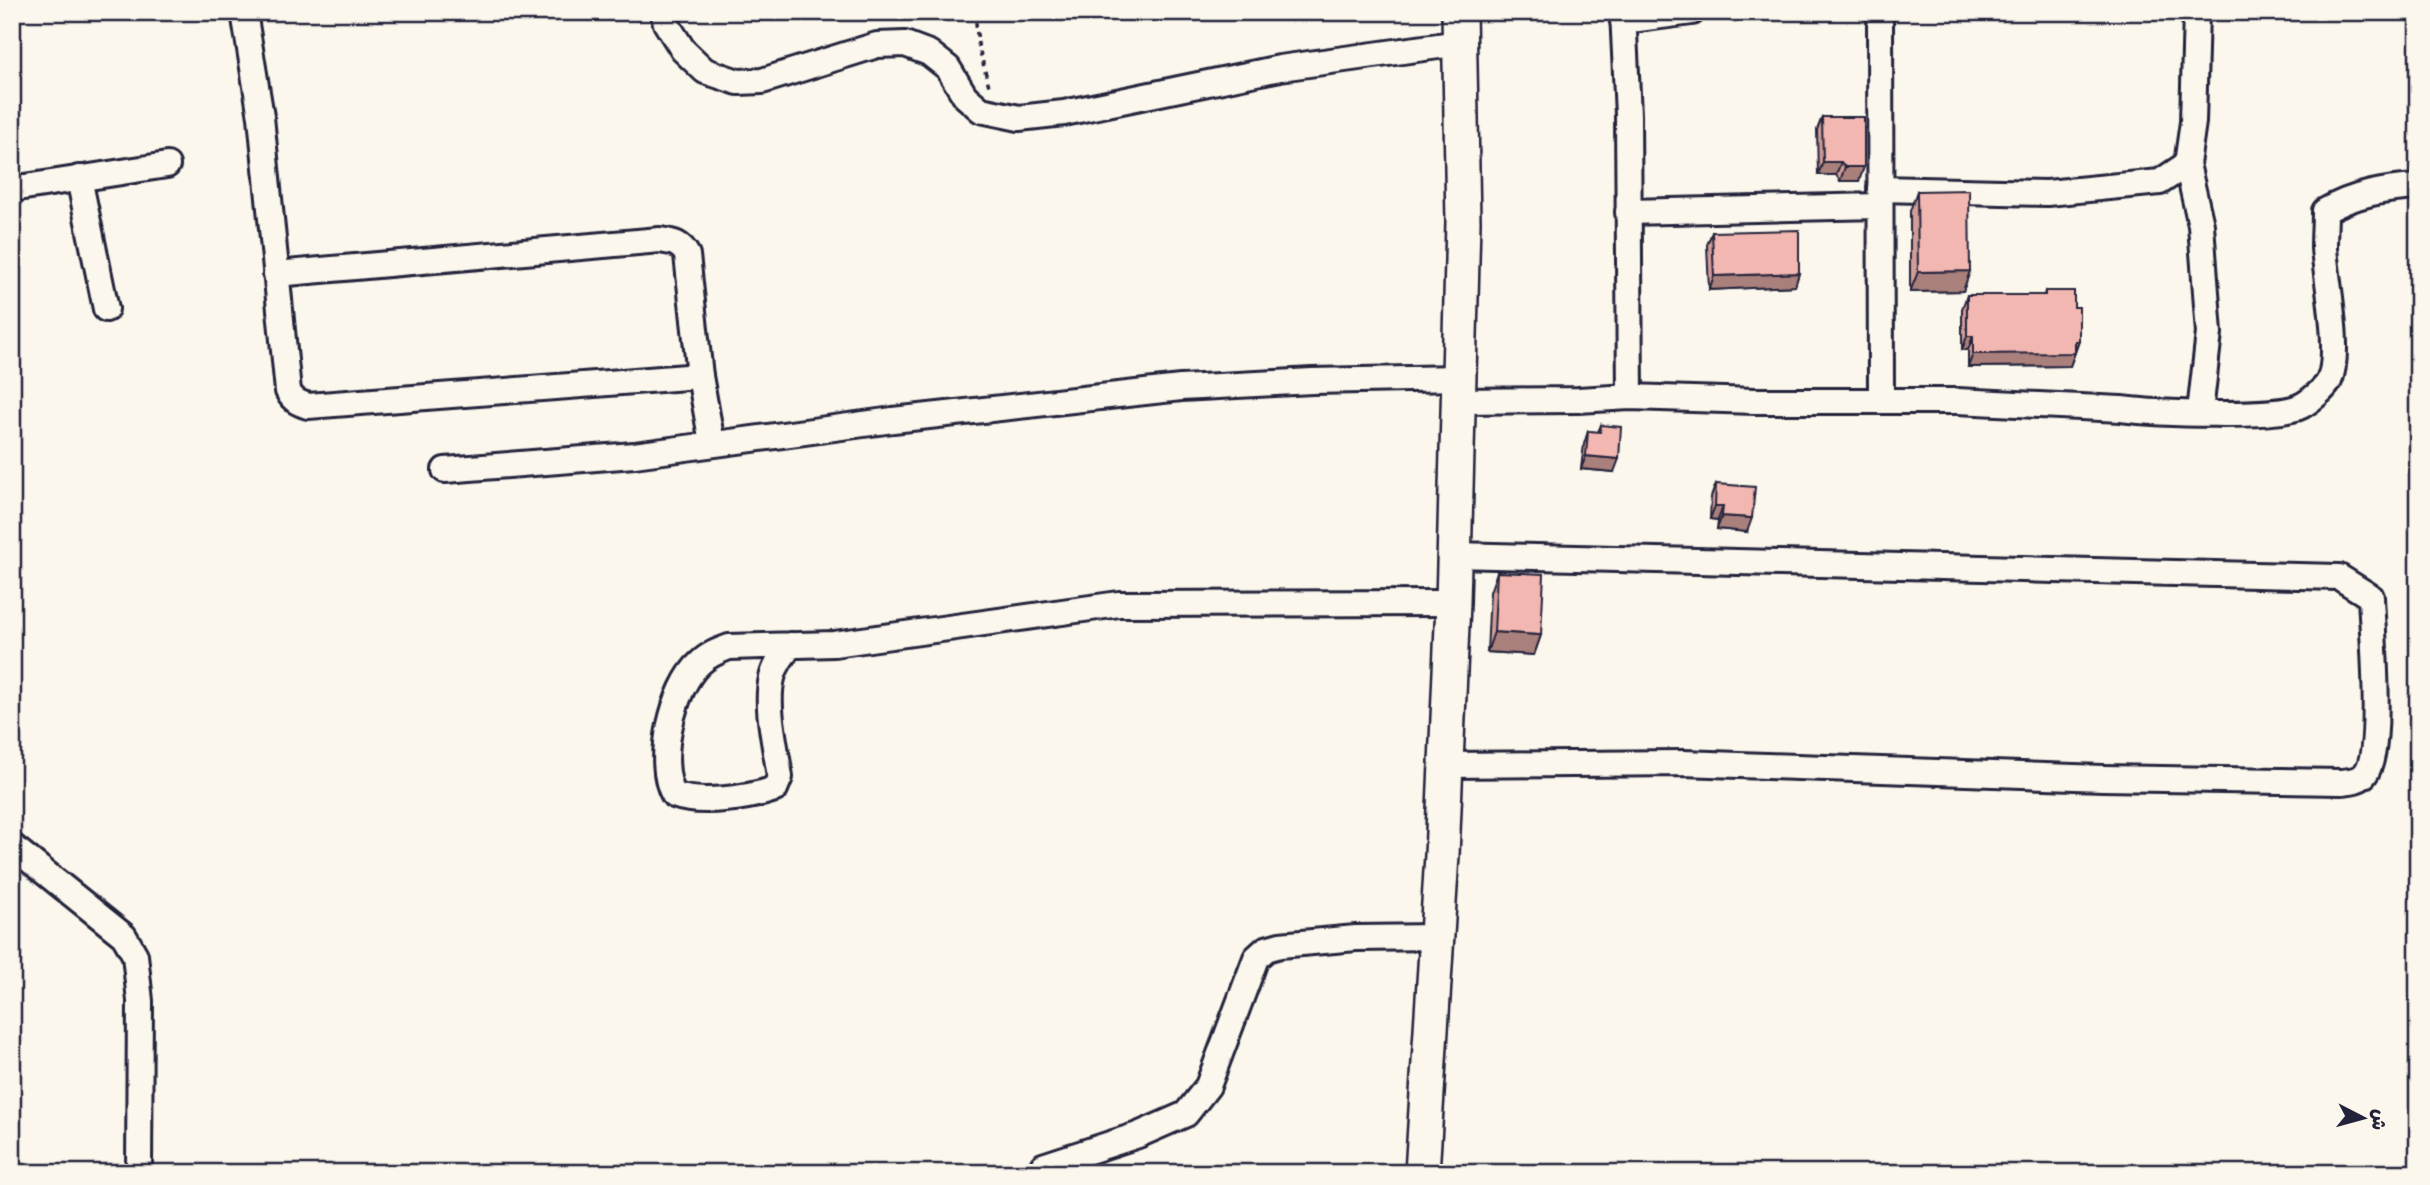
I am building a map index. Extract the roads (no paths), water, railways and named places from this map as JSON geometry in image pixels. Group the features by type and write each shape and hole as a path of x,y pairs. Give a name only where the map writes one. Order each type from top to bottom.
{"main road":[{"path":"1422,1173 1437,937 1453,603 1463,222 1460,27"}],"street":[{"path":"244,12 261,117 288,391 291,397 308,406 700,376"},
{"path":"663,12 666,23 683,50 705,71 738,82 762,81 877,45 905,44 929,53 948,68 965,96 981,110 1019,118 1064,113 1460,27"},
{"path":"1630,397 1628,115 1623,17 1692,12"},
{"path":"1880,12 1881,400"},
{"path":"2196,12 2193,122 2187,164 2201,225 2209,333 2200,412"},
{"path":"1628,212 1880,197 2047,193 2160,182 2187,164"},
{"path":"12,189 167,165"},
{"path":"79,178 106,309"},
{"path":"445,470 634,455 962,412 1181,388 1264,382 1458,389 1578,400 1630,397 1755,401 1881,400 2145,412 2254,413 2287,410 2301,406 2329,381 2333,356 2331,301 2324,248 2325,211 2370,192 2418,187"},
{"path":"276,274 646,242 673,242 681,246 687,255 700,376 712,443"},
{"path":"1446,765 1683,764 2103,778 2342,782 2364,775 2372,759 2376,719 2371,597 2339,577 1454,555"},
{"path":"792,645 779,661 772,678 770,694 780,777 775,789 753,796 708,799 681,798 674,795 667,779 665,748 670,722 698,664 713,653 729,647 834,643 1119,604 1453,603"},
{"path":"12,846 124,936 135,955 140,1001 139,1173"},
{"path":"1043,1166 1138,1135 1186,1114 1208,1086 1256,958 1266,949 1280,945 1356,938 1437,937"}]}
